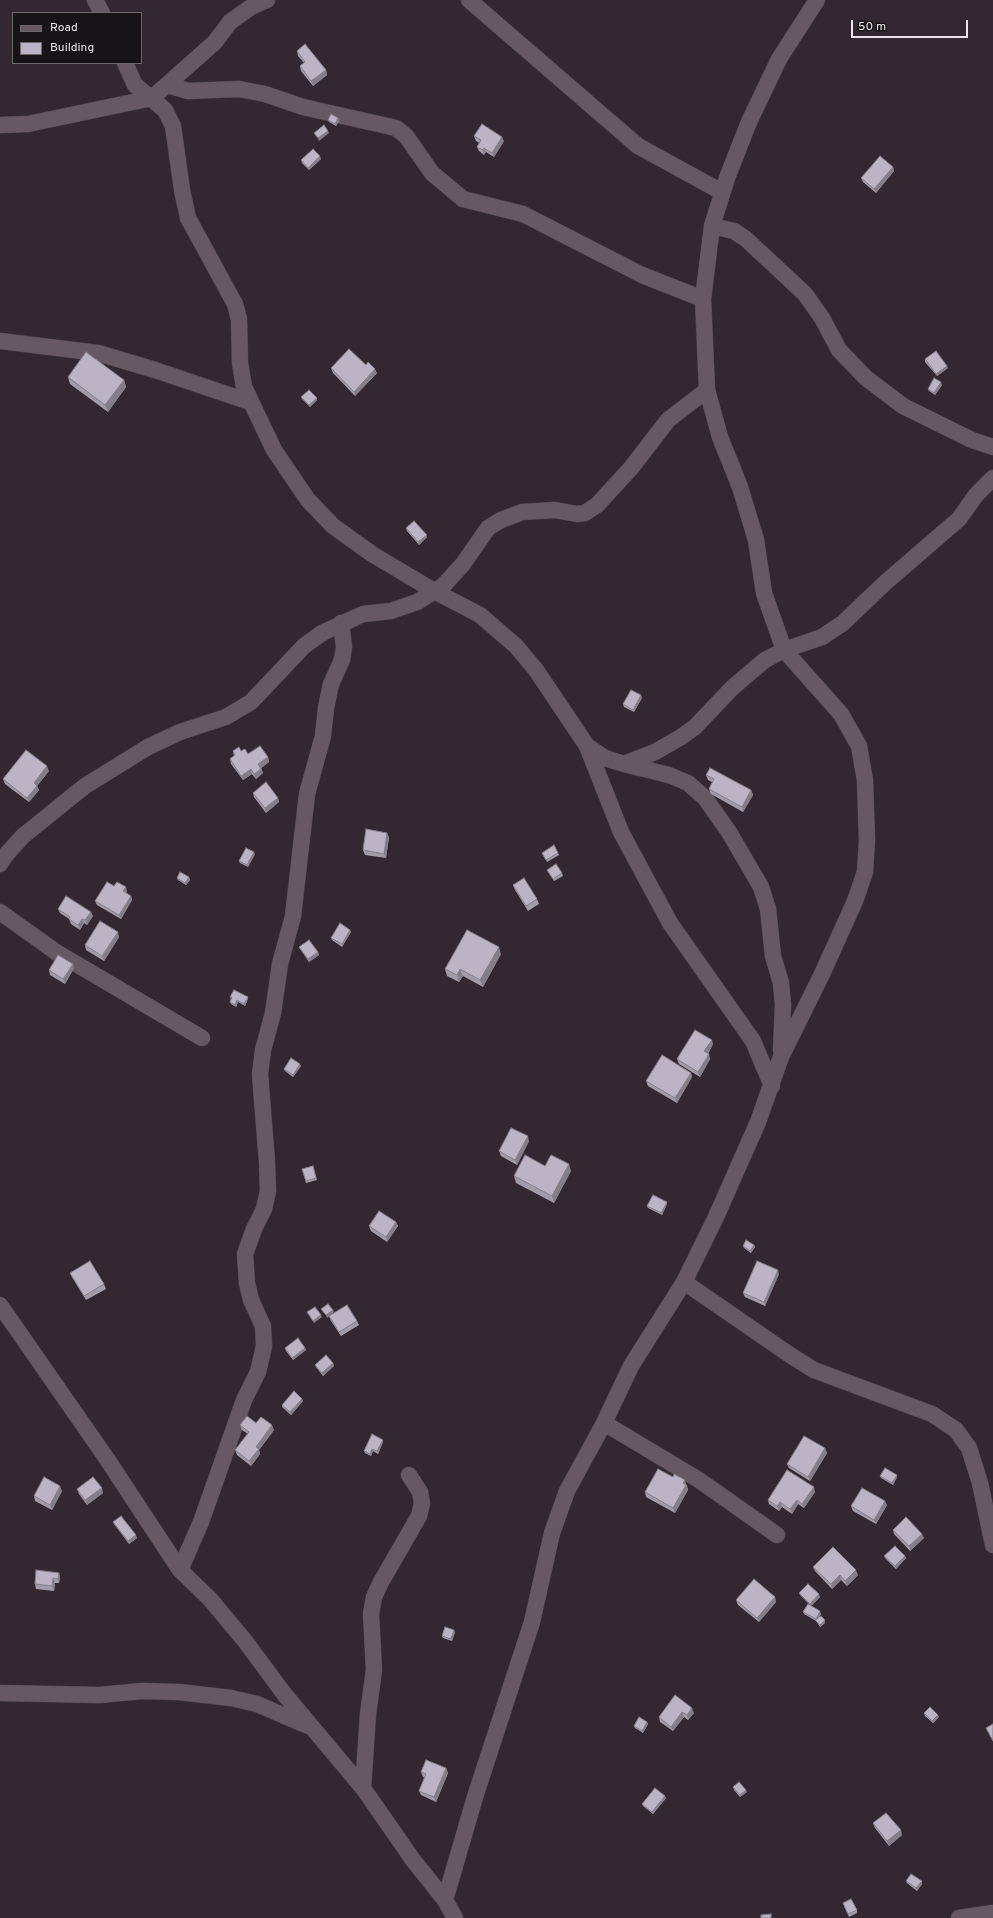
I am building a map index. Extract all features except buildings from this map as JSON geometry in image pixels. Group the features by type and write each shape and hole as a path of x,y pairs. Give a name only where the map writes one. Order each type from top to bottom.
{"street":[{"path":"96,0 102,12"},
{"path":"0,125 28,124 152,98 214,42 230,22 251,7 266,0"},
{"path":"469,0 638,146 722,192"},
{"path":"445,1900 475,1797 532,1622 552,1533 567,1492 604,1423 631,1366 684,1282 716,1217 772,1086 781,1057 822,974 855,901 865,872 867,840 864,780 860,746 841,714 784,650 764,593 756,540 740,487 720,437 707,390 703,299 712,226 722,192 749,122 778,59 817,0"},
{"path":"125,64 135,85 165,110 174,126 182,190 188,218 235,304 239,319 240,363 244,387 274,450 308,500 333,526 372,554 480,615 516,646 536,670 587,746 621,832 670,923 753,1041 772,1086"},
{"path":"167,85 188,91 239,89 265,94 304,107 396,128 406,136 432,173 463,199 523,214 642,275 703,299"},
{"path":"712,226 734,231 746,238 805,294 822,318 839,350 866,378 903,406 972,440 993,447"},
{"path":"0,340 98,353 155,370 250,402"},
{"path":"0,864 5,856 23,836 85,786 148,746 180,732 226,717 251,702 304,646 322,633 363,614 398,608 416,602 443,586 463,564 488,528 501,520 522,512 555,510 577,514 585,513 596,505 631,468 668,420 707,390"},
{"path":"624,764 655,752 682,738 695,727 723,697 765,660 784,650 822,637 843,623 886,582 959,519 976,495 993,478"},
{"path":"180,1570 201,1522 244,1400 258,1372 264,1346 263,1326 251,1300 247,1283 245,1254 254,1228 264,1209 268,1191 260,1074 263,1050 273,1013 280,964 293,916 307,794 323,736 326,708 331,684 342,660 344,647 341,623"},
{"path":"587,746 605,758 688,783 705,798 729,832 761,887 768,909 773,956 781,983 783,1005 781,1057"},
{"path":"0,912 56,952 202,1038"},
{"path":"684,1282 814,1370 932,1414 956,1430 969,1448 980,1483 993,1545"},
{"path":"0,1306 107,1459 180,1570 210,1599 245,1641 285,1695 363,1788 413,1860 445,1900 455,1918"},
{"path":"604,1423 699,1480 777,1535"},
{"path":"363,1788 368,1714 374,1670 371,1614 374,1597 381,1582 419,1516 422,1503 420,1492 409,1475"},
{"path":"0,1693 100,1695 142,1691 179,1692 231,1698 257,1704 311,1727"},
{"path":"959,1918 993,1913"}]}
